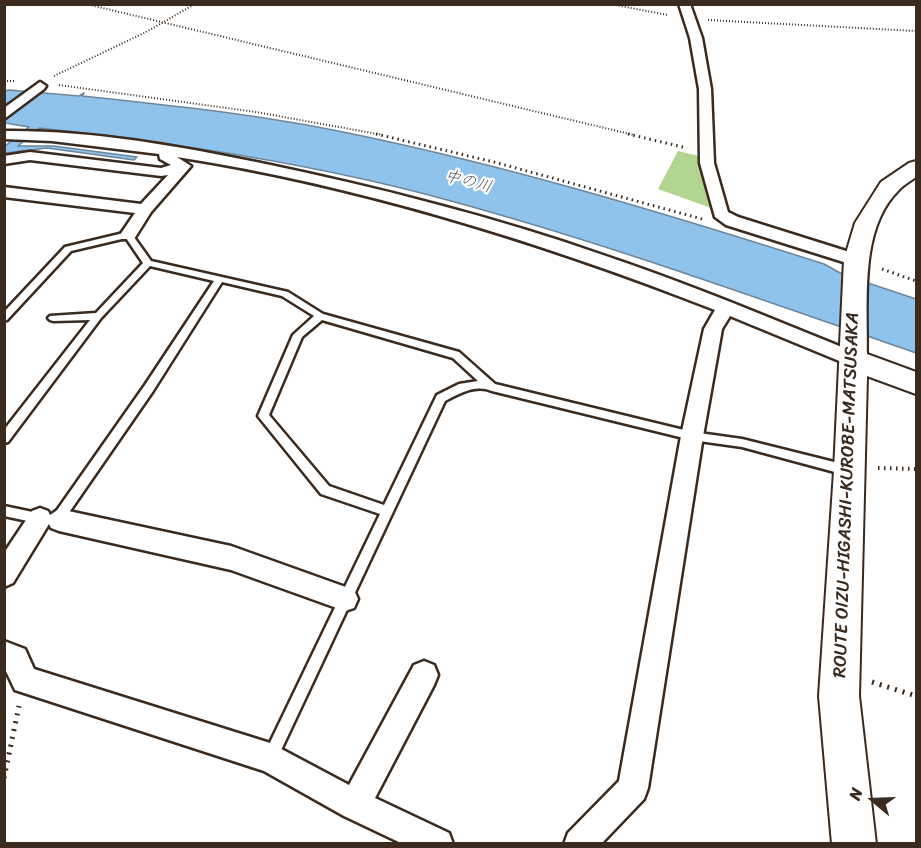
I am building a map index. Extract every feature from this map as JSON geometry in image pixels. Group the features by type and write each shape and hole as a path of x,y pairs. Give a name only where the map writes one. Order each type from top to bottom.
{"main road":[{"name":"ROUTE OIZU-HIGASHI-KUROBE-MATSUSAKA","path":"854,843 839,696 850,471 856,264 866,224 889,187 916,167"},
{"path":"854,352 916,383"}],"street":[{"path":"686,12 696,38 705,89 707,163 721,214 732,221 856,264"},
{"path":"4,115 42,84"},
{"path":"4,135 32,135 148,148 272,169 397,198 466,217 578,253 854,352"},
{"path":"148,148 184,166"},
{"path":"4,160 30,156 161,172 200,164 227,170 272,169"},
{"path":"128,235 145,209 184,166"},
{"path":"4,192 145,209"},
{"path":"579,843 633,788 692,436 713,329 726,307"},
{"path":"4,575 49,519 231,558 345,599"},
{"path":"4,654 16,658 25,680 270,758 355,805 438,843"},
{"path":"355,805 424,675"}],"lane":[{"path":"4,318 68,249 128,235 148,263 285,294 320,316 456,355 492,387 692,436 742,443 850,471"},
{"path":"4,439 98,316 148,263"},
{"path":"4,511 49,519 149,388 220,279"},
{"path":"53,318 98,316"},
{"path":"320,316 298,335 263,416 325,490 386,511"},
{"path":"270,758 441,398 463,387 487,383"}],"path":[{"path":"86,4 707,152"},
{"path":"42,84 58,72 162,23 195,4"},
{"path":"610,4 916,31"},
{"path":"4,81 283,115 383,136 598,189 702,219"},
{"path":"856,264 916,281"},
{"path":"850,471 859,467 916,469"},
{"path":"840,671 916,696"},
{"path":"4,778 25,680"}],"green space":[{"path":"678,151 699,156 711,208 658,189"}],"water":[{"name":"中の川","path":"5,91 79,96 84,93 82,96 211,110 306,125 400,144 522,174 643,208 824,264 844,275 916,299 916,353 672,269 487,211 377,182 281,162 185,146 39,128 18,146 54,146 137,157 134,160 47,148 5,153 5,146 29,127 5,123"}]}
